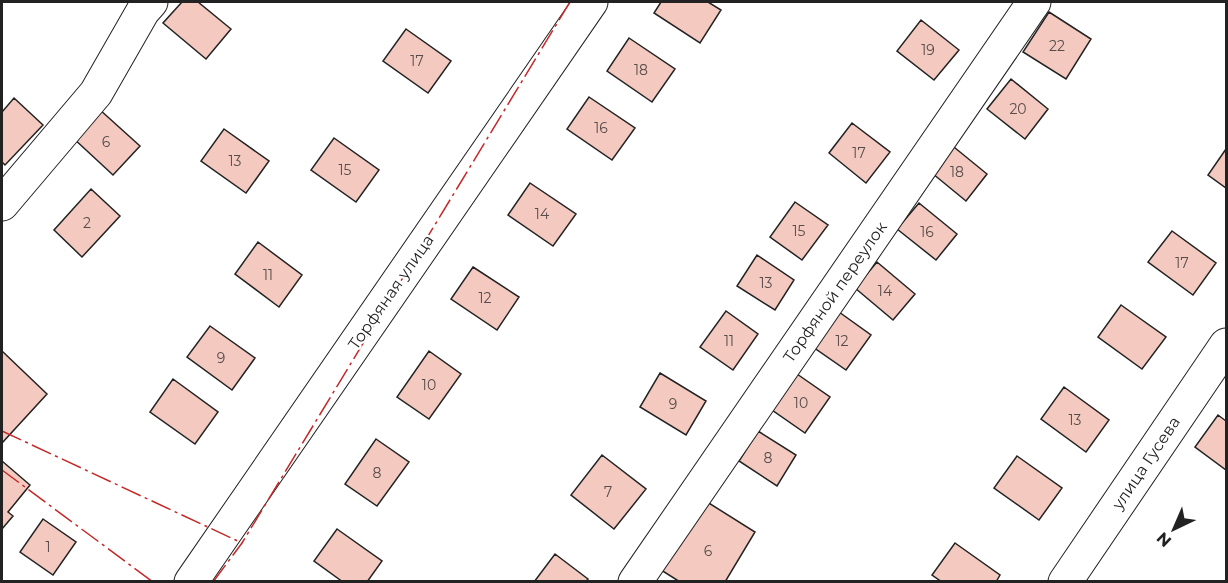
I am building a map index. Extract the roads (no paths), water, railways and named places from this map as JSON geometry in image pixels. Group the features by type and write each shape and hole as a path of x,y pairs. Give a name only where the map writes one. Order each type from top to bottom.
{"street":[{"name":"Торфяная улица","path":"191,582 591,2"},
{"name":"Торфяной переулок","path":"635,582 1034,2"},
{"path":"2,204 96,93 145,5"},
{"name":"улица Гусева","path":"1065,582 1227,345"}]}
